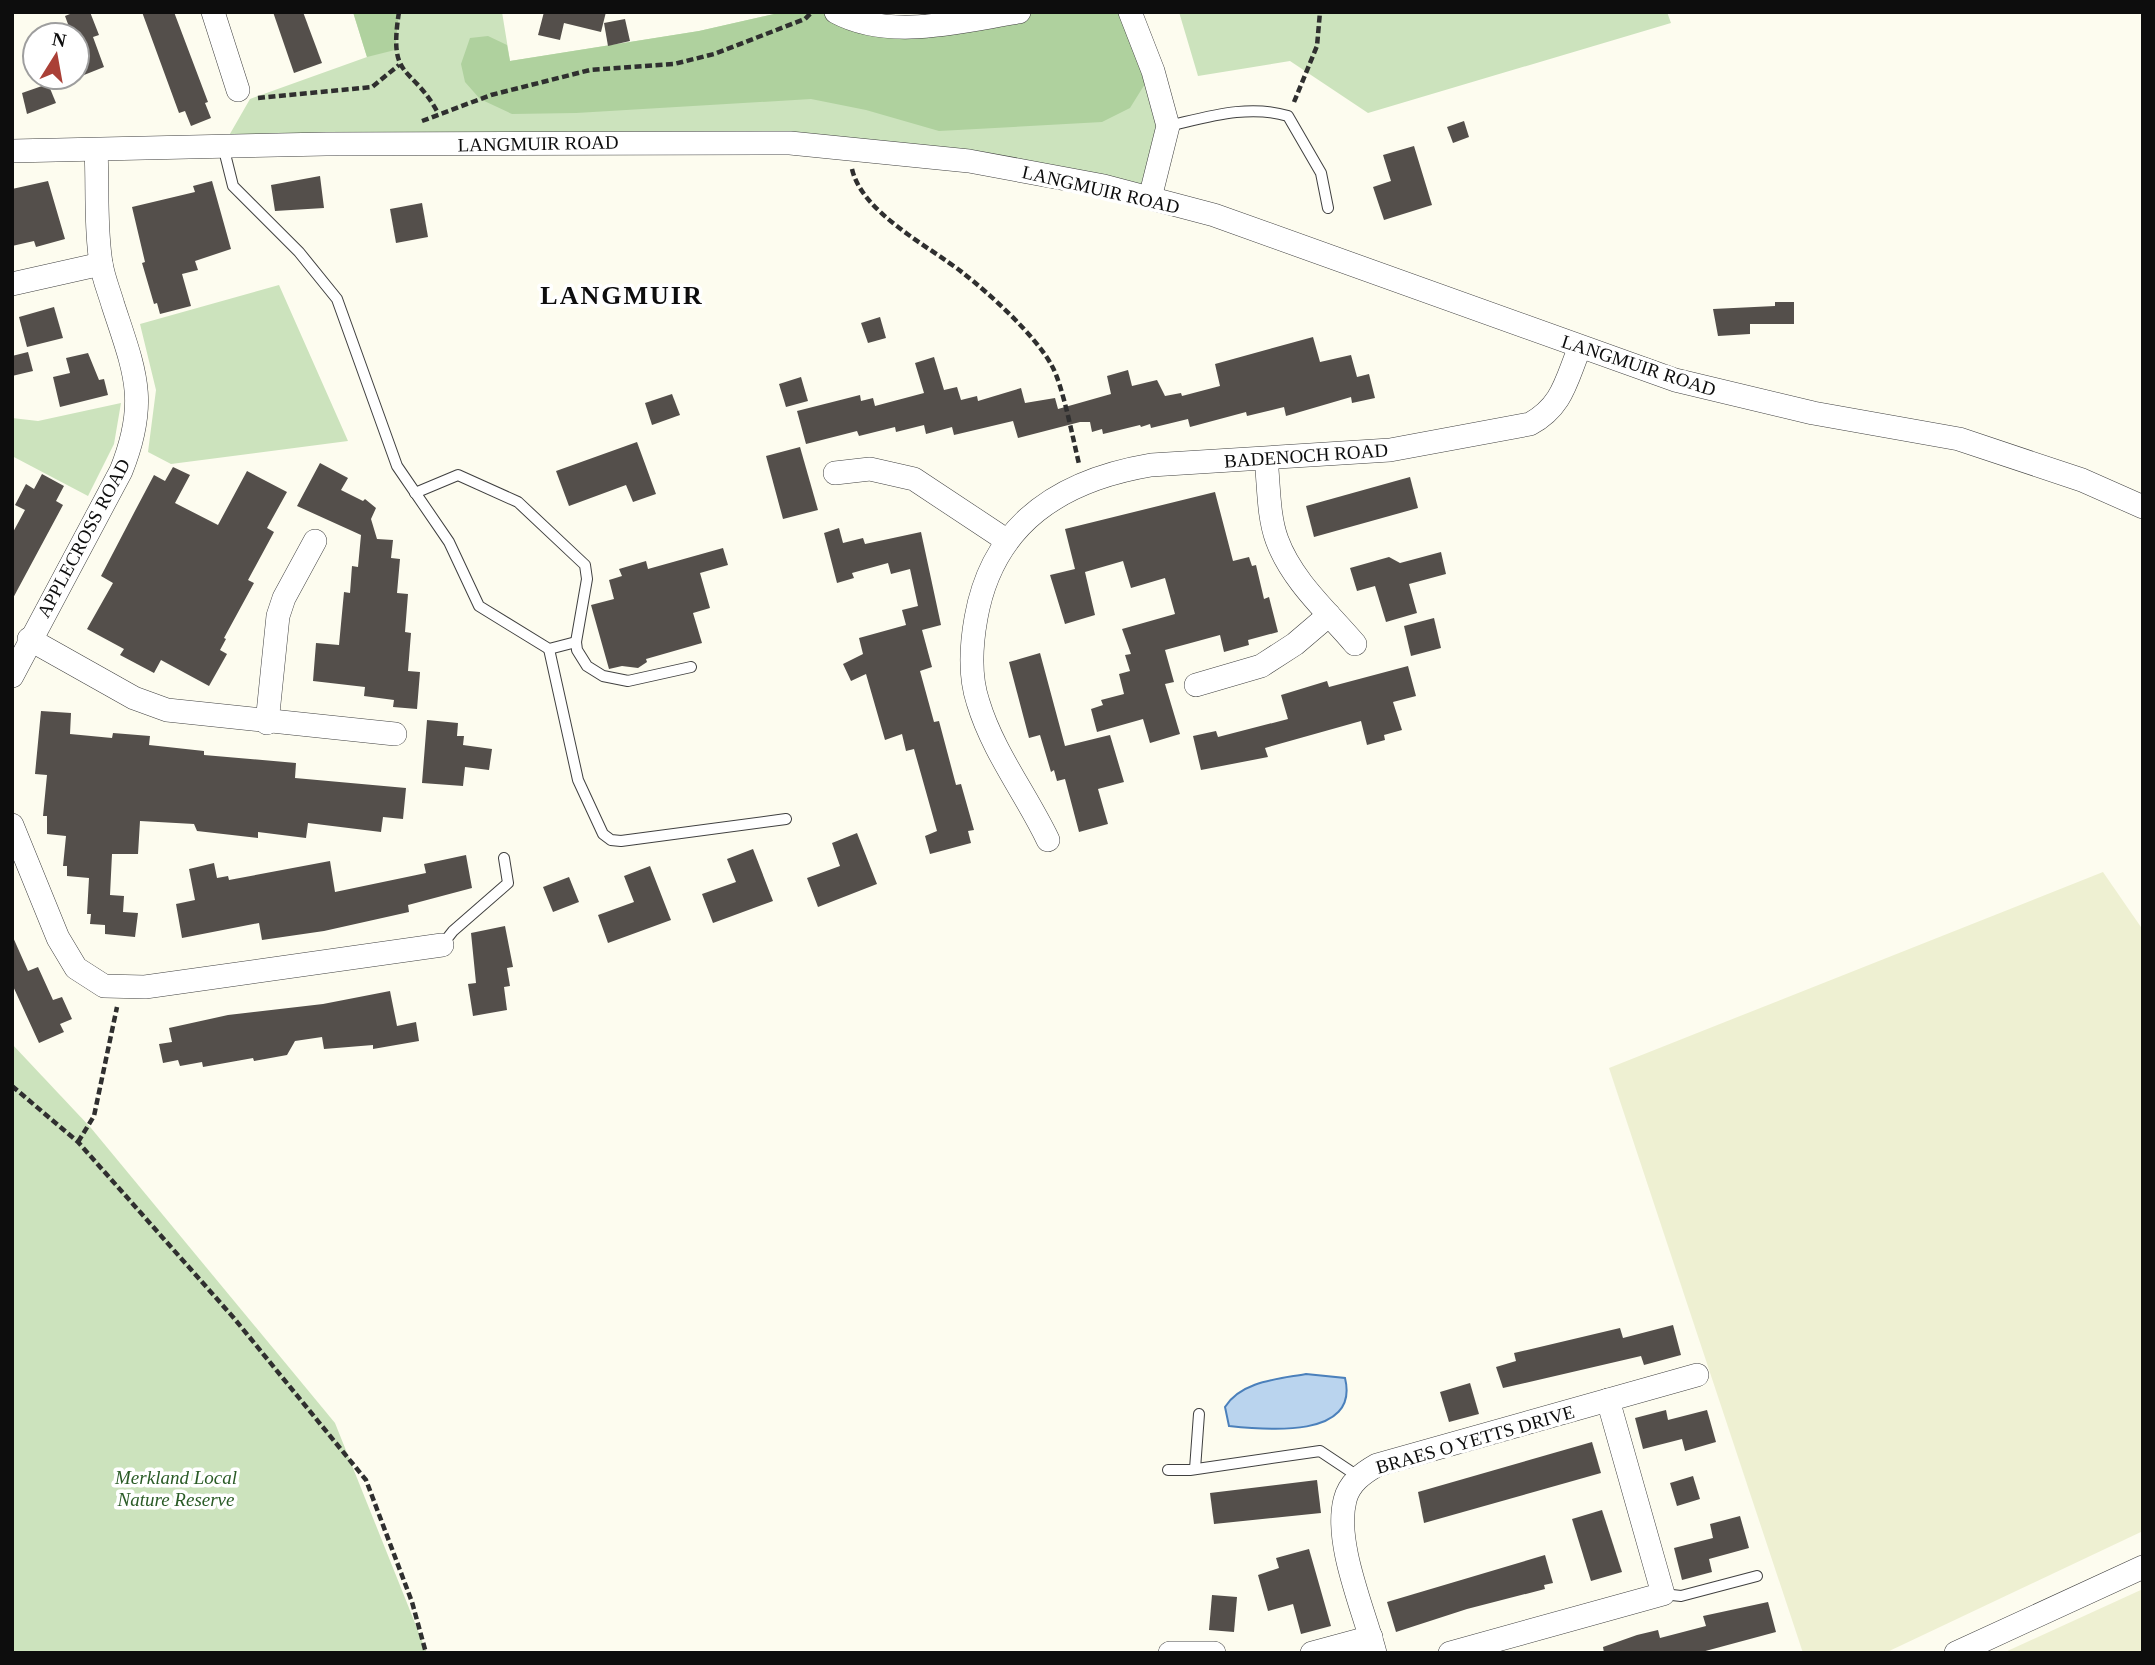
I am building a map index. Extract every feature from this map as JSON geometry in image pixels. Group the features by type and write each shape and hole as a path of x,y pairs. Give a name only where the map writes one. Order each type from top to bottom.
{"street":[{"path":"213,12 238,90"},
{"path":"836,12 854,22 922,27 1019,12"},
{"path":"1130,12 1153,71 1168,126 1150,198"},
{"name":"LANGMUIR ROAD","path":"12,150 391,144 790,143 852,147 969,161 1104,186 1273,234 1675,380 1813,413 1959,439 2060,472 2143,507"},
{"name":"APPLECROSS ROAD","path":"12,676 29,639 121,471 135,431 138,388 101,264 96,149"},
{"path":"12,284 101,264"},
{"name":"BADENOCH ROAD","path":"1048,840 987,729 977,699 972,670 971,644 978,606 989,573 1006,540 1046,503 1084,482 1151,465 1390,450 1530,424 1545,416 1558,402 1580,347"},
{"path":"1266,459 1273,518 1280,548 1298,579 1355,645"},
{"path":"835,473 870,469 914,479 1006,540"},
{"path":"267,723 278,616 284,598 315,541"},
{"path":"1196,685 1261,666 1295,644 1329,615"},
{"path":"29,639 134,698 167,710 267,723 395,734"},
{"path":"12,825 58,938 76,968 104,986 120,989 442,945"},
{"name":"BRAES O YETTS DRIVE","path":"1373,1645 1343,1530 1345,1499 1359,1477 1377,1465 1697,1375"},
{"path":"1450,1653 1663,1594 1608,1400"},
{"path":"1956,1653 2143,1567"},
{"path":"1312,1653 1373,1645"},
{"path":"1170,1653 1214,1653"}],"lane":[{"path":"1168,126 1246,109 1269,110 1289,116 1321,173 1328,208"},
{"path":"223,146 233,186 299,251 337,299 397,466 449,542 479,606 549,649 578,780 603,834 611,840 621,841 786,818"},
{"path":"415,493 458,475 518,502 572,551 585,565 587,579 576,642 582,659 603,676 628,681 691,667"},
{"path":"549,649 576,642"},
{"path":"442,945 453,931 508,883 504,858"},
{"path":"1195,1469 1199,1414"},
{"path":"1168,1470 1195,1469 1320,1451 1359,1477"},
{"path":"1663,1594 1681,1597 1757,1576"}],"path":[{"path":"399,12 395,50 399,65 431,100 438,113"},
{"path":"391,144 396,133 438,113 491,95 590,70 674,64 714,54 805,19 812,12"},
{"path":"1289,116 1317,46 1320,12"},
{"path":"238,90 250,99 372,87 399,65"},
{"path":"852,147 851,168 855,184 876,207 965,274 1027,334 1053,366 1084,482"},
{"path":"78,1142 94,1116 120,989"},
{"path":"12,1086 78,1142 233,1317 366,1480 412,1602 426,1653"}],"green space":[{"path":"353,12 502,12 510,61 699,31 783,12 854,22 1130,12 1168,126 1150,198 852,147 223,146 250,99 367,57"},
{"path":"353,12 399,12 395,50 367,57"},
{"path":"783,12 836,12 854,22 1019,12 1130,12 1153,71 1130,108 1102,122 939,131 866,110 811,99 576,113 512,114 480,99 465,82 461,64 470,38 488,36 507,45 510,61 699,31"},
{"path":"1179,12 1667,12 1671,23 1368,113 1290,61 1198,76"},
{"path":"279,285 348,441 171,464 148,452 156,390 140,324"},
{"path":"121,403 114,444 88,496 12,456 12,418 38,421"},
{"path":"2103,872 2143,930 2143,1531 1885,1653 1803,1653 1609,1068"},
{"name":"Merkland Local Nature Reserve","path":"12,1044 91,1128 335,1423 427,1653 12,1653"},
{"path":"2143,1589 2143,1653 2003,1653"}],"water":[{"path":"1306,1374 1345,1378 1346,1398 1339,1412 1325,1421 1286,1429 1229,1426 1225,1407 1232,1398 1251,1386"}],"building":[{"path":"75,12 90,12 99,35 93,37 104,67 91,72 91,21 67,21 65,16"},
{"path":"142,12 174,12 208,102 205,103 211,118 191,126 185,111 179,113"},
{"path":"273,12 303,12 322,63 294,73"},
{"path":"544,12 606,12 601,32 564,23 560,40 538,35"},
{"path":"625,19 630,41 608,46 604,23"},
{"path":"51,91 56,103 27,114 22,93"},
{"path":"1464,121 1469,137 1453,143 1447,127"},
{"path":"1414,146 1432,205 1384,220 1373,187 1391,181 1383,155"},
{"path":"320,176 324,208 275,211 271,185"},
{"path":"48,181 65,239 36,247 34,241 12,246 12,189"},
{"path":"212,181 231,249 195,261 198,270 182,274 191,306 160,314 157,303 154,304 142,263 145,262 132,207 195,192 193,186"},
{"path":"422,203 428,237 396,243 390,209"},
{"path":"1775,302 1794,302 1794,324 1750,324 1750,334 1718,336 1713,309 1775,306"},
{"path":"54,307 63,338 27,347 19,317"},
{"path":"880,317 886,338 868,343 861,323"},
{"path":"1313,337 1320,362 1351,355 1357,377 1369,374 1375,398 1352,403 1351,397 1286,416 1284,407 1247,416 1246,412 1190,427 1188,419 1151,428 1150,424 1140,425 1103,434 1102,429 1092,432 1090,422 1080,422 1018,438 1013,421 954,435 952,427 926,434 924,425 896,432 895,427 859,436 857,431 806,444 797,411 860,395 861,401 873,398 875,406 924,393 915,363 934,357 944,390 957,387 961,400 977,396 978,401 1021,388 1025,403 1055,398 1058,409 1111,394 1107,376 1128,370 1132,386 1157,380 1165,396 1181,393 1182,396 1220,386 1215,364"},
{"path":"28,352 33,371 12,376 12,356"},
{"path":"88,353 99,380 104,379 108,395 60,407 53,377 70,373 66,358"},
{"path":"801,377 808,401 786,407 779,384"},
{"path":"672,394 680,415 652,425 645,403"},
{"path":"637,442 656,494 633,502 626,485 569,506 556,471"},
{"path":"800,447 818,510 783,519 766,456"},
{"path":"320,463 348,478 341,490 363,501 365,499 376,508 371,519 377,539 393,540 391,558 400,559 397,593 408,594 405,632 411,633 408,671 420,672 417,709 393,707 394,700 364,696 365,687 313,681 316,643 339,645 344,592 350,593 352,566 358,567 361,535 297,506"},
{"path":"173,467 190,475 175,503 218,525 247,471 287,492 267,528 274,532 248,580 254,583 224,638 226,639 220,650 227,654 209,686 161,660 154,673 120,655 124,649 87,629 113,583 101,576 154,475 165,481"},
{"path":"42,474 64,486 56,501 63,505 12,600 12,534 25,510 15,505 26,484 34,489"},
{"path":"1410,477 1418,508 1314,537 1306,506"},
{"path":"1215,492 1233,561 1249,557 1252,566 1256,565 1264,599 1269,597 1278,632 1248,640 1249,645 1224,652 1220,635 1165,650 1174,682 1165,684 1180,734 1150,743 1143,719 1097,732 1091,709 1103,705 1101,700 1124,694 1119,674 1130,671 1125,655 1131,654 1122,629 1175,614 1165,578 1131,588 1123,561 1085,572 1095,615 1065,624 1050,575 1075,569 1065,529"},
{"path":"839,528 843,543 863,538 865,544 921,532 941,625 922,630 932,667 920,671 934,722 939,721 956,785 961,784 974,830 968,831 971,843 930,854 925,836 937,831 914,749 906,751 902,734 885,740 866,674 851,681 843,664 863,654 859,638 906,625 902,610 918,606 910,569 891,574 888,563 852,573 854,578 837,583 824,533"},
{"path":"723,548 728,565 700,573 710,608 693,613 702,643 646,659 647,662 638,668 622,666 609,669 591,605 614,599 609,580 622,576 619,569 646,561 648,569"},
{"path":"1441,552 1446,574 1409,584 1417,613 1386,622 1375,586 1357,591 1350,568 1389,557 1400,563"},
{"path":"1434,618 1441,648 1411,656 1404,626"},
{"path":"1040,653 1065,746 1110,735 1124,782 1098,789 1108,824 1079,832 1065,779 1057,781 1054,770 1051,772 1040,735 1029,738 1009,662"},
{"path":"1408,666 1416,696 1393,702 1402,730 1384,735 1385,740 1367,745 1361,721 1265,748 1268,757 1201,770 1193,736 1216,731 1218,737 1288,719 1281,695 1327,681 1329,687"},
{"path":"41,711 71,713 70,734 112,738 113,733 150,736 149,745 204,751 204,755 296,763 295,778 406,788 403,819 383,817 381,832 308,823 306,838 258,832 258,838 197,831 194,824 140,821 138,854 112,854 110,895 124,896 123,912 138,913 135,937 105,934 105,925 90,924 91,914 87,914 89,878 67,876 67,866 63,866 66,836 47,834 47,816 43,816 47,775 35,774"},
{"path":"427,720 458,723 457,736 464,736 463,745 492,749 489,770 465,767 463,786 422,783"},
{"path":"857,833 877,884 818,907 807,878 840,866 832,843"},
{"path":"753,849 773,901 713,923 702,894 736,882 727,859"},
{"path":"466,855 472,888 408,905 409,912 324,931 262,940 259,923 182,938 176,904 195,900 189,869 214,863 217,878 228,876 229,880 330,861 335,892 426,873 424,864"},
{"path":"650,866 671,920 608,943 598,915 634,902 624,876"},
{"path":"569,877 579,902 553,912 543,887"},
{"path":"505,926 513,967 507,968 510,986 504,987 507,1010 473,1016 468,984 476,983 471,933"},
{"path":"12,935 28,971 38,967 53,1000 62,997 72,1019 60,1024 64,1032 39,1043 12,984"},
{"path":"390,991 397,1026 416,1022 419,1041 373,1049 373,1045 324,1049 322,1037 295,1041 287,1055 254,1061 253,1058 203,1067 202,1062 180,1066 178,1060 163,1063 159,1044 172,1042 169,1028 228,1015 323,1004"},
{"path":"1673,1325 1681,1355 1644,1365 1641,1356 1503,1388 1496,1367 1516,1361 1514,1353 1620,1328 1623,1338"},
{"path":"1470,1383 1479,1414 1449,1422 1440,1392"},
{"path":"1666,1410 1668,1420 1707,1410 1716,1442 1685,1451 1682,1439 1643,1449 1635,1418"},
{"path":"1592,1442 1601,1473 1424,1523 1418,1492"},
{"path":"1693,1476 1700,1499 1677,1506 1670,1483"},
{"path":"1317,1480 1321,1513 1214,1524 1210,1493"},
{"path":"1602,1510 1622,1572 1591,1581 1572,1519"},
{"path":"1740,1516 1749,1548 1709,1559 1712,1572 1682,1580 1674,1548 1713,1538 1710,1524"},
{"path":"1309,1549 1331,1626 1301,1634 1293,1604 1268,1611 1258,1575 1279,1568 1276,1558"},
{"path":"1545,1555 1553,1583 1544,1585 1545,1589 1467,1609 1396,1632 1387,1602"},
{"path":"1212,1595 1237,1597 1234,1632 1209,1630"},
{"path":"1768,1602 1776,1632 1698,1653 1604,1653 1603,1647 1637,1635 1658,1630 1660,1638 1706,1626 1703,1616"}],"district":[{"name":"LANGMUIR","path":"622,295"}]}
